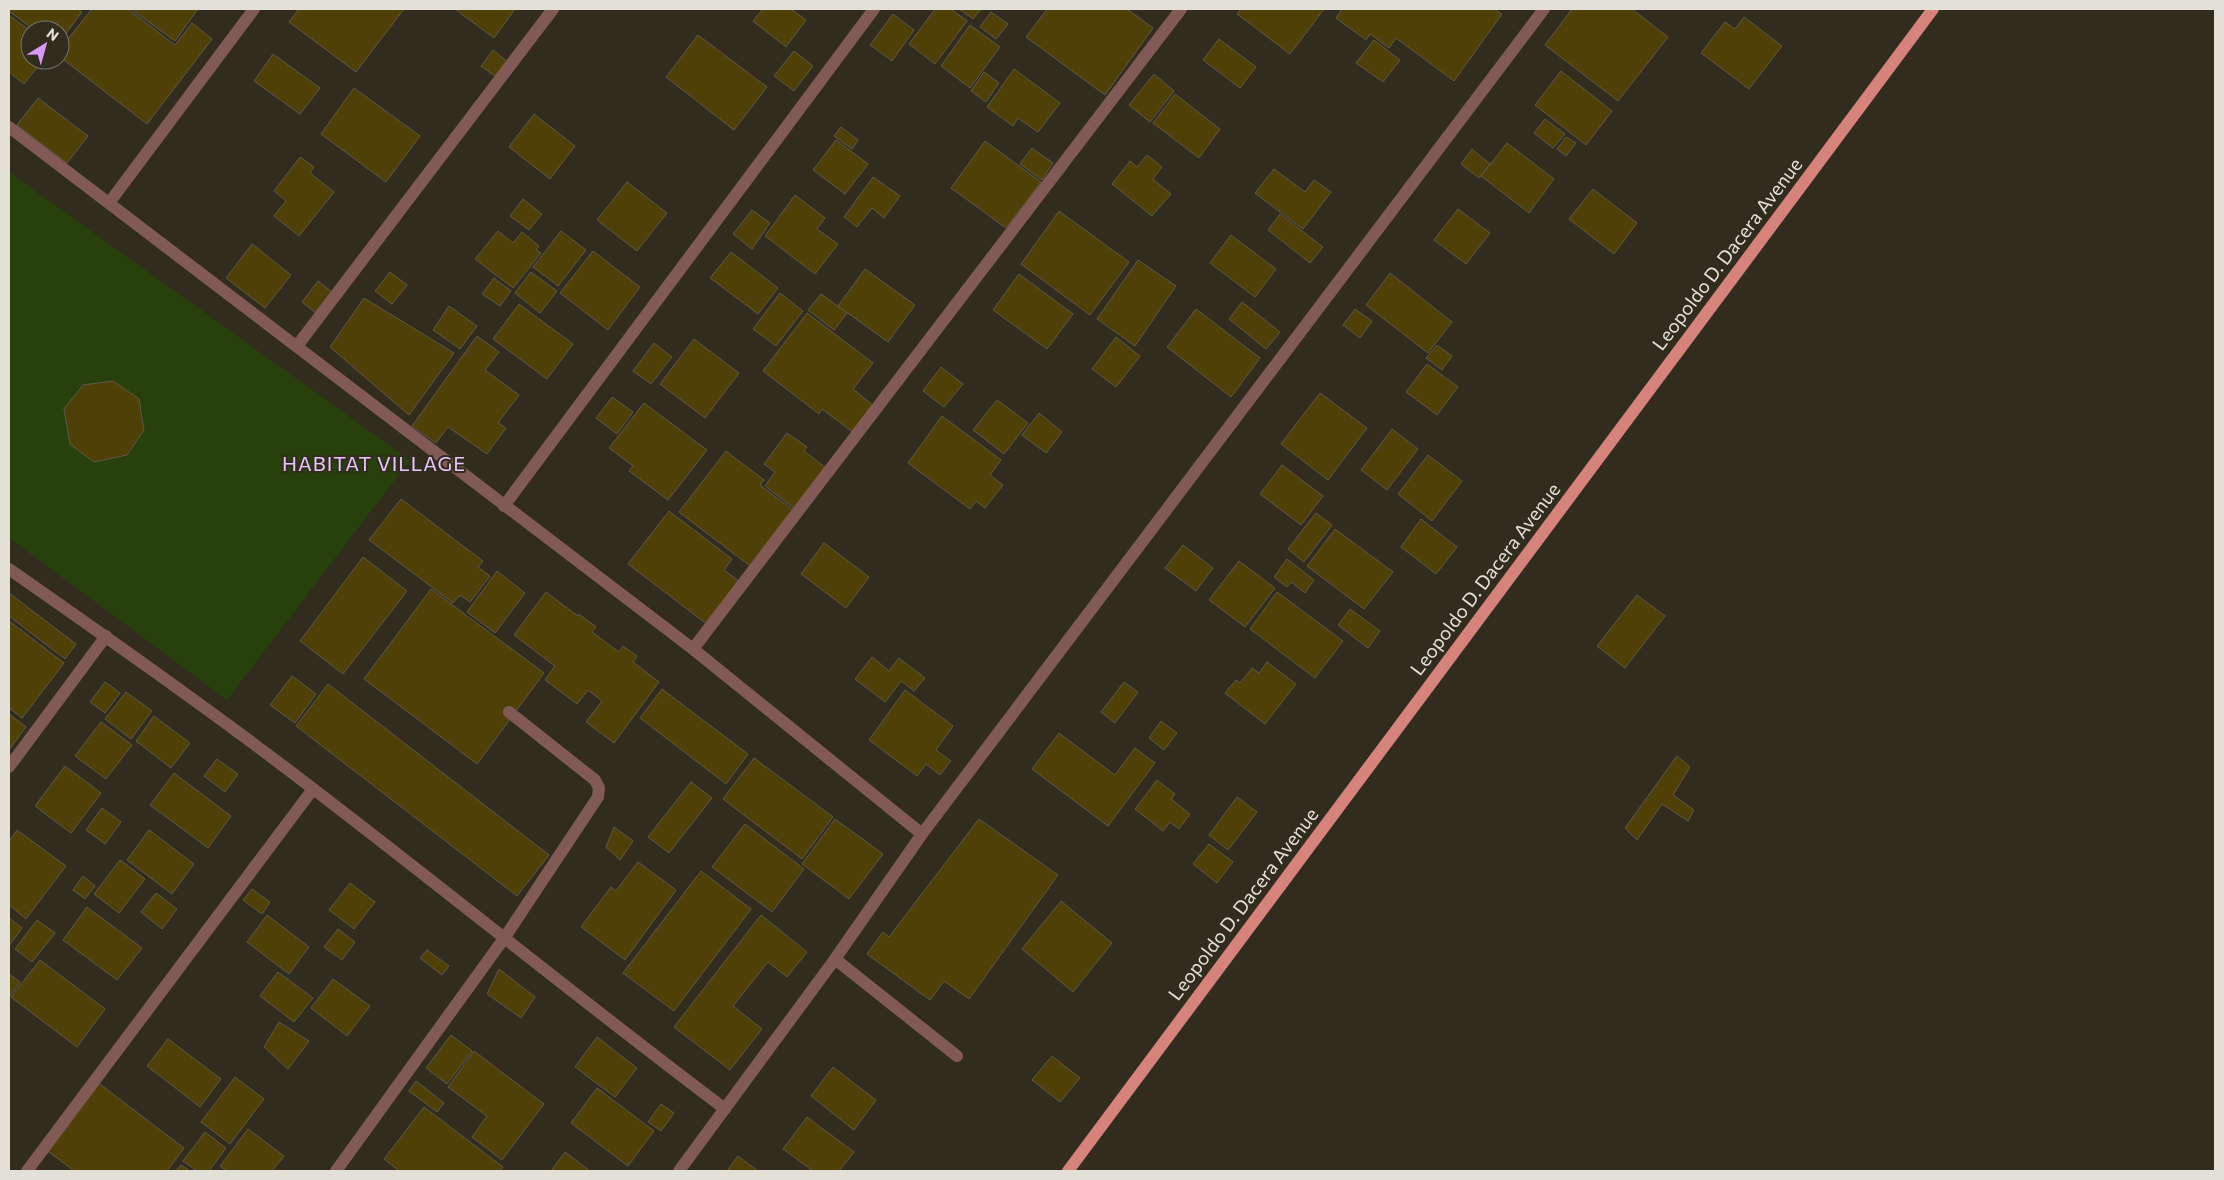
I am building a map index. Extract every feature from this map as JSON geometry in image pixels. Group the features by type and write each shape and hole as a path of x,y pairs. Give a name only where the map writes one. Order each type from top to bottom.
{"main road":[{"name":"Leopoldo D. Dacera Avenue","path":"1068,1171 1933,9"}],"street":[{"path":"109,202 254,9"},
{"path":"297,346 553,9"},
{"path":"504,506 874,9"},
{"path":"693,649 1181,9"},
{"path":"679,1171 835,959 922,834 1544,9"},
{"path":"9,127 693,649 922,834"},
{"path":"9,569 106,636 313,789 505,937 605,1018 725,1109"},
{"path":"9,767 106,636"},
{"path":"336,1171 505,937 598,797 599,788 595,780 509,712"},
{"path":"27,1171 313,789"},
{"path":"835,959 957,1056"}],"green space":[{"path":"9,172 410,460 227,700 9,538"}],"building":[{"path":"9,9 78,9 82,12 70,28 70,20 21,20"},
{"path":"92,9 128,9 175,45 192,23 212,39 147,124 70,65 70,36"},
{"path":"131,9 198,9 175,41"},
{"path":"299,9 404,9 356,72 289,22"},
{"path":"455,9 515,9 494,38"},
{"path":"763,9 791,9 806,20 786,47 753,21"},
{"path":"935,9 951,9 967,21 935,64 909,44"},
{"path":"959,9 981,9 973,19"},
{"path":"1047,9 1127,9 1153,28 1105,95 1026,37"},
{"path":"1241,9 1324,9 1290,54 1237,14"},
{"path":"1342,9 1494,9 1502,14 1454,81 1396,38 1389,48 1370,34 1366,40 1336,18"},
{"path":"1572,9 1632,9 1668,37 1618,101 1545,45"},
{"path":"991,12 1008,24 996,39 980,27"},
{"path":"893,14 914,30 892,61 870,45"},
{"path":"9,15 20,23 20,70 35,70 24,84 9,72"},
{"path":"1744,17 1782,46 1749,89 1701,53 1725,22 1735,29"},
{"path":"970,25 1000,47 970,88 941,66"},
{"path":"698,35 767,87 734,130 666,77"},
{"path":"1219,39 1256,67 1240,88 1203,60"},
{"path":"1374,40 1400,60 1383,82 1356,63"},
{"path":"493,50 508,62 496,77 481,66"},
{"path":"794,51 813,66 794,91 774,76"},
{"path":"273,54 320,88 300,114 254,81"},
{"path":"1014,69 1060,103 1038,132 1018,118 1013,126 987,107"},
{"path":"1561,71 1612,111 1586,145 1535,105"},
{"path":"984,72 999,83 986,102 971,91"},
{"path":"1154,74 1174,91 1150,122 1129,105"},
{"path":"354,88 420,136 386,182 321,134"},
{"path":"1175,94 1220,129 1199,158 1153,123"},
{"path":"38,98 88,136 67,163 17,125"},
{"path":"534,114 575,146 550,179 509,147"},
{"path":"1545,119 1565,134 1553,148 1534,133"},
{"path":"841,127 858,140 852,149 834,136"},
{"path":"1566,137 1576,143 1566,156 1557,149"},
{"path":"836,140 868,164 845,194 813,170"},
{"path":"985,141 1041,182 1006,228 951,188"},
{"path":"1507,143 1554,179 1529,213 1481,176"},
{"path":"1032,148 1053,163 1042,180 1020,164"},
{"path":"1472,149 1490,164 1479,178 1461,164"},
{"path":"1147,155 1162,167 1153,179 1171,194 1152,216 1112,184 1130,161 1137,167"},
{"path":"300,157 314,167 310,173 334,192 299,236 274,216 286,201 274,191"},
{"path":"1274,169 1305,192 1314,180 1331,192 1303,229 1255,193"},
{"path":"873,177 900,196 884,218 872,208 857,227 844,217"},
{"path":"627,182 667,213 637,251 597,220"},
{"path":"1593,189 1637,223 1614,254 1569,219"},
{"path":"795,195 825,218 817,229 838,244 815,274 765,236"},
{"path":"523,199 542,214 529,230 510,216"},
{"path":"1458,209 1490,233 1466,264 1434,240"},
{"path":"752,210 770,223 752,249 733,234"},
{"path":"1059,211 1129,262 1090,315 1021,264"},
{"path":"1280,214 1323,247 1310,263 1268,230"},
{"path":"498,231 513,243 522,232 539,246 536,250 541,253 513,288 475,259"},
{"path":"561,231 586,250 558,286 533,267"},
{"path":"1231,235 1276,269 1255,297 1210,263"},
{"path":"252,244 291,275 265,308 226,278"},
{"path":"593,251 640,287 608,330 560,293"},
{"path":"731,252 778,288 758,314 710,278"},
{"path":"1138,260 1176,286 1135,346 1097,319"},
{"path":"865,269 915,305 888,342 838,306"},
{"path":"390,272 407,285 392,304 375,291"},
{"path":"531,272 557,291 540,313 515,293"},
{"path":"1390,273 1452,322 1428,353 1366,305"},
{"path":"1019,274 1073,314 1047,349 993,310"},
{"path":"494,278 511,291 500,306 482,294"},
{"path":"318,281 332,292 316,313 302,302"},
{"path":"780,293 803,311 776,346 753,329"},
{"path":"821,294 847,313 834,330 808,310"},
{"path":"364,298 454,353 409,415 330,347"},
{"path":"1242,302 1280,332 1266,349 1229,319"},
{"path":"519,304 573,344 547,379 493,339"},
{"path":"449,306 477,326 460,349 433,330"},
{"path":"1196,309 1260,358 1231,397 1167,347"},
{"path":"1355,309 1372,321 1360,338 1343,325"},
{"path":"807,313 873,363 853,389 874,406 854,433 822,409 819,414 763,371"},
{"path":"477,336 499,352 485,370 519,395 498,423 506,428 487,454 448,427 436,443 412,426"},
{"path":"1116,337 1140,356 1116,387 1092,369"},
{"path":"694,339 739,373 705,418 660,384"},
{"path":"654,343 672,357 651,384 633,371"},
{"path":"1437,345 1452,356 1442,370 1426,358"},
{"path":"1427,364 1458,387 1437,415 1406,392"},
{"path":"941,367 963,384 944,407 923,391"},
{"path":"113,381 139,399 144,430 127,455 94,462 70,444 64,409 83,385"},
{"path":"1320,393 1367,428 1328,480 1281,444"},
{"path":"612,397 633,412 617,434 596,418"},
{"path":"997,400 1028,423 1004,454 973,430"},
{"path":"644,403 707,450 668,500 629,471 633,466 609,448"},
{"path":"1039,413 1062,432 1046,453 1022,435"},
{"path":"942,416 1001,460 990,475 1003,485 985,508 976,501 970,509 908,463"},
{"path":"1392,429 1418,449 1387,490 1361,470"},
{"path":"787,433 807,447 804,451 826,468 795,509 765,486 775,472 764,464"},
{"path":"726,451 764,480 760,485 793,510 750,566 679,512"},
{"path":"1428,455 1462,481 1432,521 1398,494"},
{"path":"1282,465 1323,496 1301,525 1260,494"},
{"path":"401,499 483,561 478,567 490,576 470,602 460,595 453,603 369,540"},
{"path":"669,511 732,559 724,570 740,582 708,625 628,564"},
{"path":"1316,513 1332,525 1304,562 1288,549"},
{"path":"1421,519 1457,547 1436,574 1401,547"},
{"path":"1335,529 1393,572 1364,609 1307,566"},
{"path":"824,543 869,577 846,608 801,574"},
{"path":"1183,545 1213,568 1196,591 1165,568"},
{"path":"363,557 407,591 343,674 300,641"},
{"path":"1287,559 1314,580 1305,593 1291,582 1287,587 1274,577"},
{"path":"1239,561 1275,588 1245,627 1209,600"},
{"path":"497,571 525,593 495,633 467,612"},
{"path":"431,589 544,673 477,764 364,679"},
{"path":"546,592 596,627 592,632 619,652 623,646 637,656 633,662 659,682 614,743 586,722 602,701 588,690 577,704 545,680 555,666 514,635"},
{"path":"1277,592 1343,641 1315,678 1250,629"},
{"path":"9,593 76,644 65,659 9,616"},
{"path":"1637,595 1665,616 1625,668 1597,646"},
{"path":"1350,609 1380,631 1368,648 1338,625"},
{"path":"9,621 64,663 22,718 9,708"},
{"path":"872,657 889,671 899,658 925,678 914,691 901,681 885,702 855,679"},
{"path":"1267,662 1296,684 1265,724 1225,693 1236,680 1240,683 1252,668 1259,673"},
{"path":"292,676 316,694 295,723 270,705"},
{"path":"105,682 120,693 105,713 90,702"},
{"path":"1124,682 1138,692 1115,723 1101,712"},
{"path":"328,684 549,855 517,896 296,726"},
{"path":"662,689 748,754 726,784 640,718"},
{"path":"905,690 953,726 936,750 951,761 940,775 926,764 917,776 869,740"},
{"path":"126,692 152,711 131,739 105,719"},
{"path":"9,714 26,727 9,750"},
{"path":"154,716 190,743 171,768 136,741"},
{"path":"1161,721 1177,733 1164,750 1149,738"},
{"path":"101,722 132,745 106,779 75,756"},
{"path":"1059,733 1115,775 1135,748 1155,763 1108,826 1032,769"},
{"path":"1677,756 1690,767 1673,795 1694,810 1688,821 1662,804 1637,840 1625,828"},
{"path":"754,758 833,817 802,859 723,799"},
{"path":"217,759 238,774 225,792 204,776"},
{"path":"65,766 101,793 71,833 35,806"},
{"path":"174,773 231,816 208,848 150,805"},
{"path":"1157,780 1175,794 1171,799 1190,814 1179,829 1170,822 1163,831 1135,809"},
{"path":"691,782 712,798 669,853 648,837"},
{"path":"1237,797 1257,812 1228,850 1209,835"},
{"path":"102,808 121,822 105,844 86,830"},
{"path":"835,819 883,854 849,899 802,864"},
{"path":"979,819 1058,875 969,999 944,981 930,1000 867,954 883,932 889,937"},
{"path":"745,824 804,869 772,912 712,867"},
{"path":"614,827 633,841 620,860 606,847"},
{"path":"17,830 66,866 26,919 9,905 9,841"},
{"path":"149,830 194,864 172,894 127,860"},
{"path":"1209,844 1233,862 1217,883 1193,864"},
{"path":"120,860 145,879 119,913 94,894"},
{"path":"638,862 676,890 625,960 581,927 611,887 616,891"},
{"path":"701,871 751,909 674,1011 623,973"},
{"path":"83,876 95,886 85,899 73,890"},
{"path":"350,883 375,902 354,929 329,910"},
{"path":"252,889 270,902 262,914 243,900"},
{"path":"156,893 177,909 162,929 141,912"},
{"path":"1061,901 1112,943 1073,992 1022,949"},
{"path":"87,907 142,948 117,980 63,940"},
{"path":"267,915 309,947 289,974 247,942"},
{"path":"761,915 807,952 787,977 768,962 733,1006 762,1029 730,1070 674,1027"},
{"path":"9,918 22,928 9,946"},
{"path":"37,920 55,933 32,962 15,949"},
{"path":"338,929 355,942 342,960 324,947"},
{"path":"427,950 449,966 442,975 420,958"},
{"path":"40,960 105,1009 77,1047 11,997"},
{"path":"499,969 535,997 521,1018 487,994"},
{"path":"278,972 313,998 294,1022 260,996"},
{"path":"9,974 20,982 9,997"},
{"path":"333,979 370,1006 347,1036 311,1008"},
{"path":"279,1022 309,1041 288,1069 264,1047"},
{"path":"451,1035 472,1051 447,1084 426,1068"},
{"path":"597,1037 637,1068 615,1097 575,1067"},
{"path":"168,1039 221,1079 200,1107 147,1066"},
{"path":"474,1051 544,1104 502,1160 472,1137 487,1116 448,1087"},
{"path":"1052,1056 1080,1078 1060,1102 1032,1080"},
{"path":"833,1067 876,1100 854,1130 811,1096"},
{"path":"235,1077 264,1099 230,1144 201,1122"},
{"path":"416,1081 444,1103 437,1112 409,1091"},
{"path":"97,1082 184,1148 167,1171 74,1171 45,1149"},
{"path":"597,1088 654,1131 628,1166 571,1123"},
{"path":"661,1104 674,1113 661,1131 648,1122"},
{"path":"424,1107 503,1167 500,1171 399,1171 384,1159"},
{"path":"807,1117 854,1152 839,1171 813,1171 783,1149"},
{"path":"248,1129 284,1156 272,1171 227,1171 220,1166"},
{"path":"205,1132 226,1148 209,1171 197,1171 183,1161"},
{"path":"565,1152 590,1171 551,1171"},
{"path":"738,1156 758,1171 727,1171"},
{"path":"181,1165 190,1171 176,1171"}],"district":[{"name":"HABITAT VILLAGE","path":"374,464"}]}
